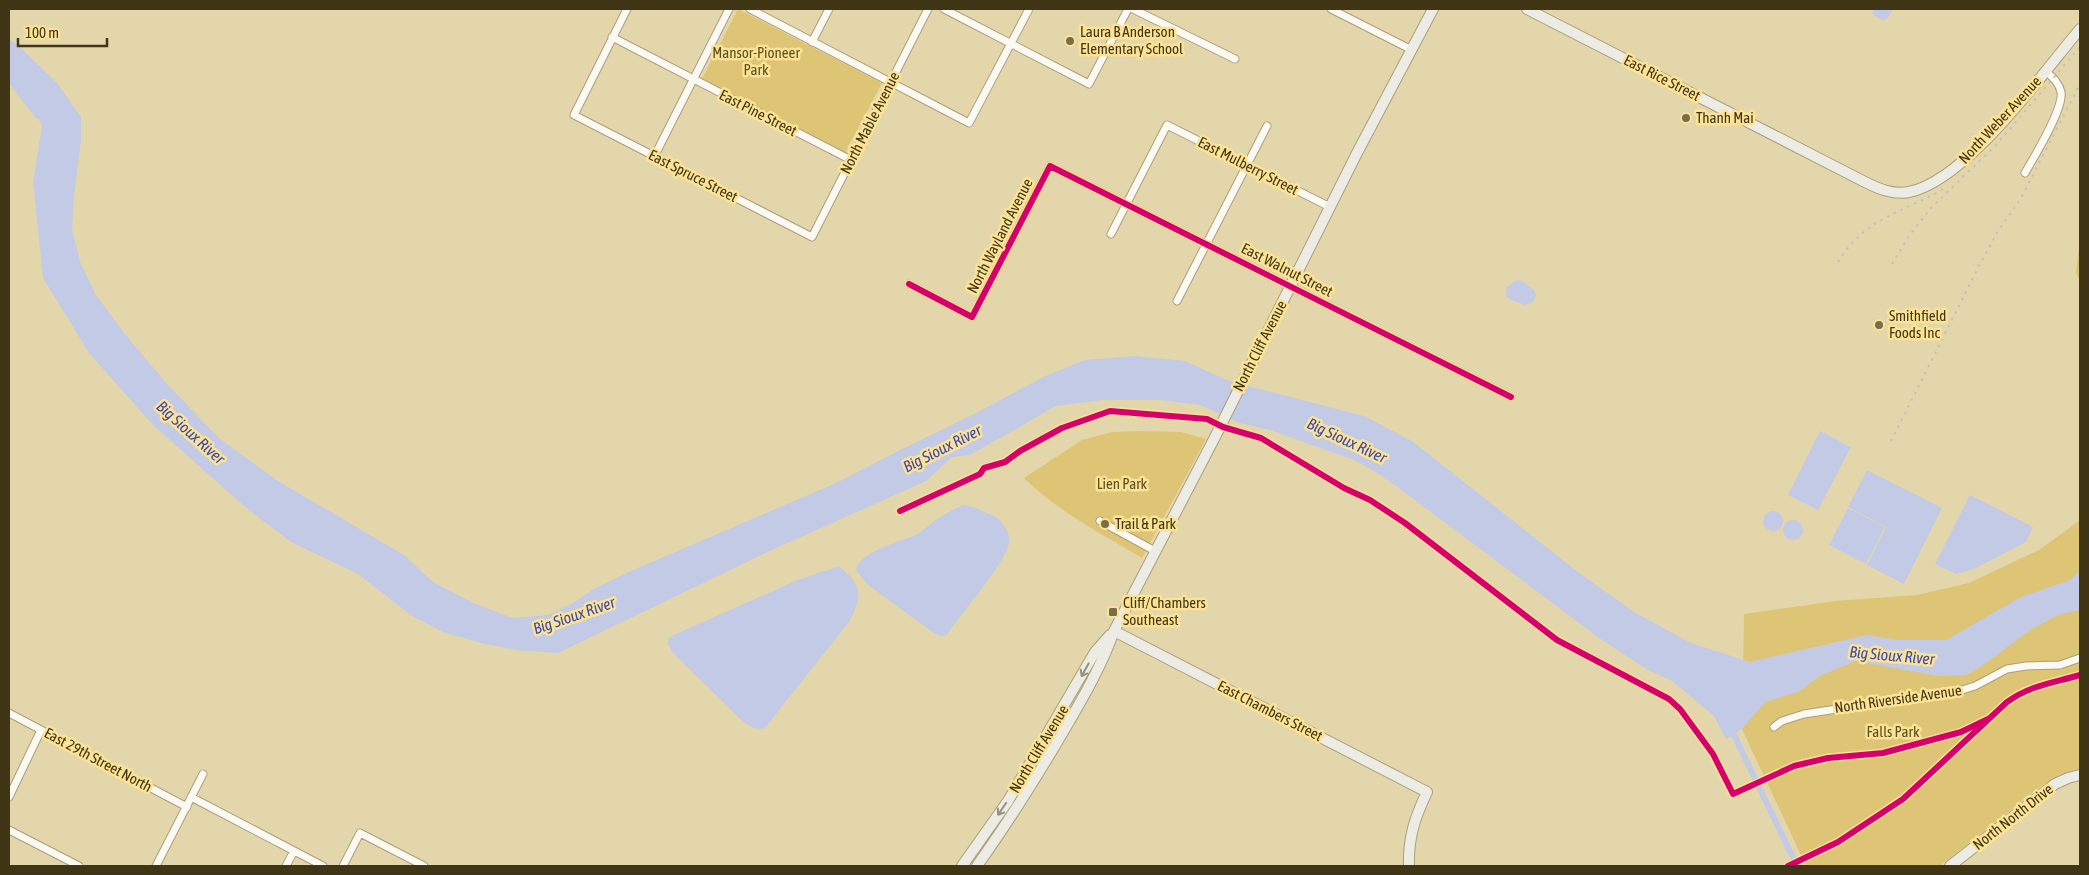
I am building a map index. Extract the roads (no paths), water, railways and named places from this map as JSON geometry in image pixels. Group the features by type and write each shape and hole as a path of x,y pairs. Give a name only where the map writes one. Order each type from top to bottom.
{"main road":[{"name":"North Cliff Avenue","path":"976,866 1018,807 1067,725 1105,656 1114,630 1215,437 1330,207 1434,9"},
{"path":"1428,20 1438,9"},
{"name":"East Rice Street","path":"1527,9 1876,188"},
{"name":"North Weber Avenue","path":"1876,188 1890,192 1910,192 1944,176 1961,164 1988,136 2080,29"},
{"name":"North Cliff Avenue","path":"962,866 1013,792 1096,652 1114,630"},
{"name":"East Chambers Street","path":"1114,630 1428,792 1412,827 1409,866"},
{"name":"North North Drive","path":"1950,866 2055,784 2080,775"}],"street":[{"path":"612,37 626,9"},
{"path":"654,157 729,9"},
{"path":"750,9 969,123 1029,9"},
{"path":"812,42 829,9"},
{"name":"North Mable Avenue","path":"812,236 928,9"},
{"path":"944,9 1089,84 1128,9"},
{"path":"1133,9 1235,59"},
{"path":"1331,9 1412,50"},
{"name":"East Pine Street","path":"612,37 850,160"},
{"name":"East Spruce Street","path":"612,37 574,115 812,236"},
{"path":"2026,173 2060,102 2061,92 2059,86 2045,71"},
{"name":"East Mulberry Street","path":"1127,203 1167,125 1330,207"},
{"path":"1177,301 1267,126"},
{"name":"East Walnut Street","path":"1050,166 1511,397"},
{"name":"North Wayland Avenue","path":"908,284 972,317 1050,166"},
{"path":"1112,234 1127,203"},
{"path":"1100,521 1155,551"},
{"name":"North Riverside Avenue","path":"1774,727 1782,721 1804,714 1962,690 1975,686 2008,669 2026,666 2060,665 2080,658"},
{"name":"East 29th Street North","path":"9,713 186,806"},
{"path":"9,797 41,730"},
{"path":"156,866 203,774"},
{"path":"191,797 323,866"},
{"path":"9,830 79,866"},
{"path":"343,866 360,833 424,866"},
{"path":"286,866 294,852"}],"water":[{"path":"1874,9 1893,9 1887,19 1882,20 1872,14"},
{"path":"9,39 19,46 57,83 81,117 81,140 72,230 81,264 96,295 124,333 166,383 219,438 278,481 404,555 433,582 471,602 512,618 548,615 631,571 836,483 976,413 1043,377 1085,360 1135,356 1185,361 1229,381 1364,416 1412,441 1578,572 1634,612 1691,643 1750,662 1867,635 1898,640 1946,640 2021,597 2070,580 2080,571 2080,610 2058,615 2030,630 1982,666 1966,675 1938,676 1856,661 1820,676 1798,692 1765,702 1742,729 1726,739 1714,716 1672,681 1648,670 1599,638 1384,477 1354,460 1270,430 1240,423 1200,405 1160,400 1101,400 1056,406 970,455 952,457 926,481 774,549 558,653 516,650 481,643 443,632 412,616 358,574 291,542 244,506 153,425 89,353 43,278 33,182 42,126 25,91 9,79"},
{"path":"1521,280 1534,290 1536,295 1533,302 1525,305 1509,299 1506,295 1507,287 1515,281"},
{"path":"1820,431 1851,447 1818,510 1788,495"},
{"path":"1867,470 1942,508 1923,546 1848,507"},
{"path":"1970,495 2033,527 2026,542 1974,569 1956,574 1935,564"},
{"path":"963,505 978,509 999,520 1007,530 1009,543 1000,563 982,589 947,635 941,636 935,634 867,584 856,570 859,563 873,552 917,534 940,517"},
{"path":"1848,508 1885,527 1866,564 1829,545"},
{"path":"1773,511 1780,514 1783,521 1780,528 1773,531 1766,528 1763,521 1766,514"},
{"path":"1793,520 1800,523 1803,530 1800,537 1793,540 1786,537 1783,530 1786,523"},
{"path":"1886,527 1923,546 1904,584 1867,565"},
{"path":"839,566 853,579 858,591 857,605 854,613 849,622 764,729 753,728 740,719 672,652 668,643 669,638 674,635 800,579"}],"waterway":[{"name":"Big Sioux River","path":"9,75 39,114"},
{"path":"1733,727 1734,735 1797,866"}],"railway":[{"path":"1892,264 1909,236 1930,209 1996,145 2080,47"},
{"path":"1891,441 1980,264 1997,233 2021,198 2080,84"},
{"path":"1838,262 1860,235 1873,225 1945,188"}],"place":[{"name":"Laura B Anderson Elementary School","path":"1070,41"},
{"name":"Thanh Mai","path":"1686,118"},
{"name":"Smithfield Foods Inc","path":"1879,325"},
{"name":"Trail & Park","path":"1105,524"},
{"name":"Cliff/Chambers Southeast","path":"1113,612"}],"park label":[{"name":"Mansor-Pioneer Park","path":"756,62"},
{"name":"Lien Park","path":"1122,484"},
{"name":"Falls Park","path":"1893,732"}]}
